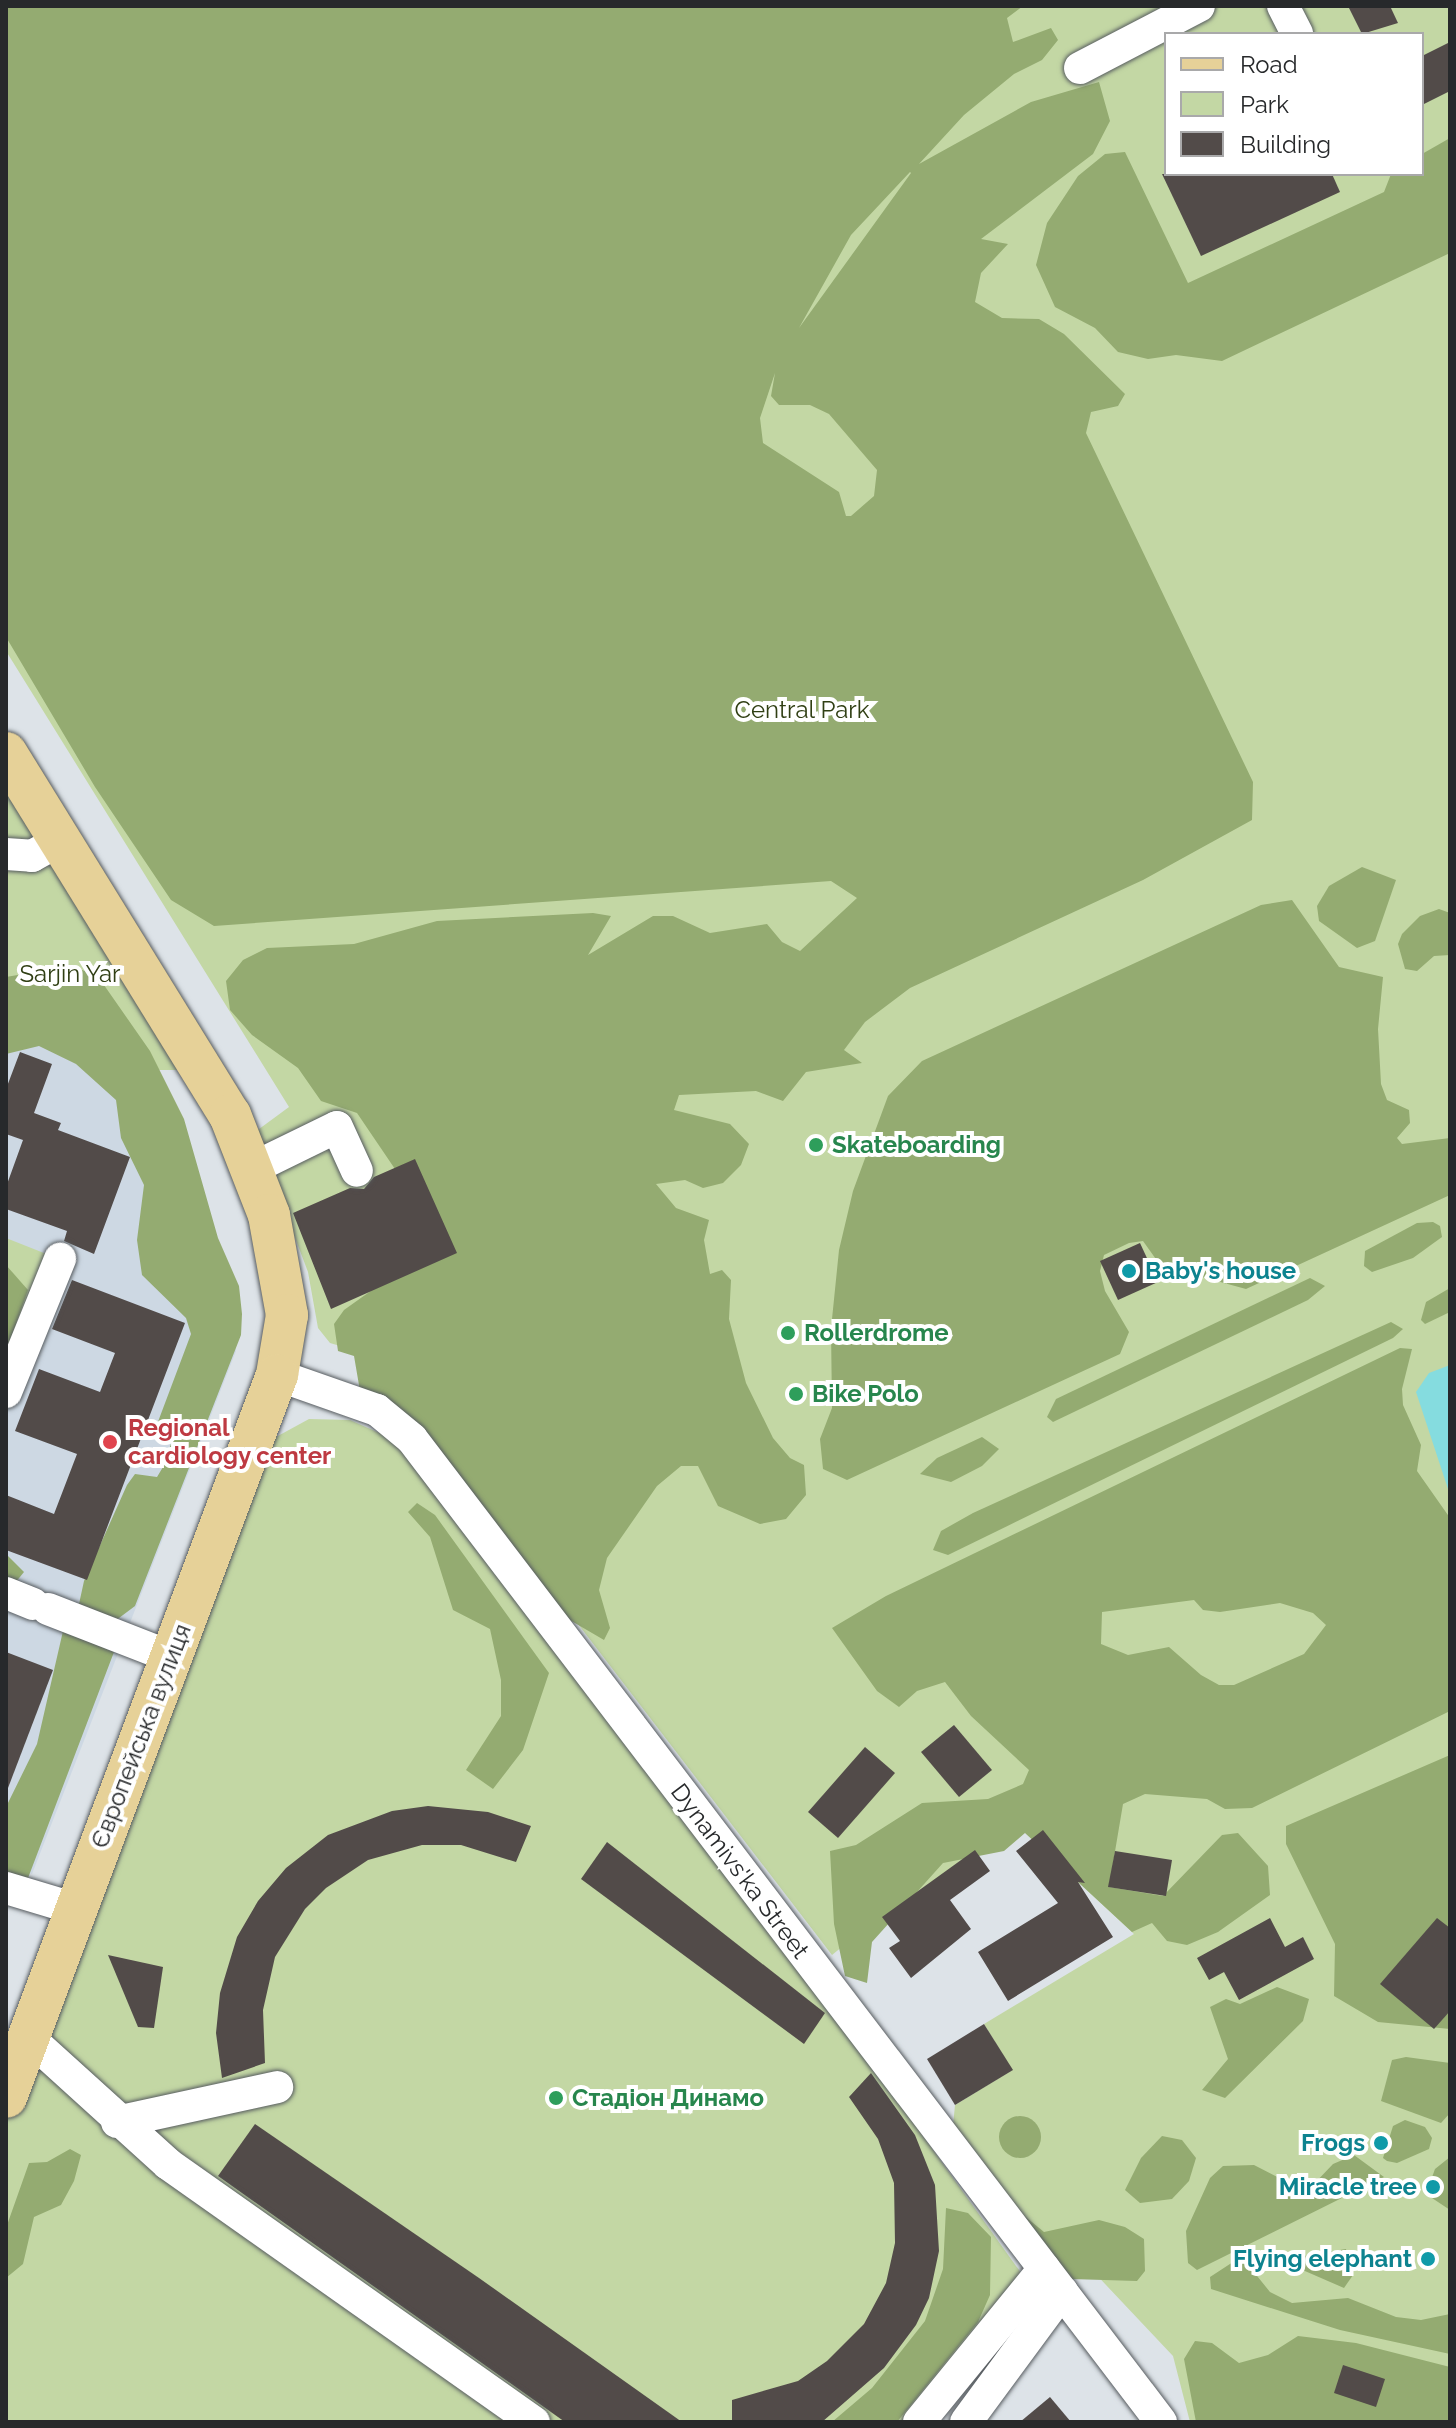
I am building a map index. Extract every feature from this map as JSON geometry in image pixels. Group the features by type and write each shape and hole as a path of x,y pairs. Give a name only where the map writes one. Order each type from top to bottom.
{"main road":[{"name":"Європейська вулиця","path":"6,753 205,1067 253,1168 275,1243 287,1306 277,1375 6,2097"}],"street":[{"path":"1080,68 1199,6"},
{"path":"1283,6 1296,32"},
{"path":"6,854 32,856 61,840"},
{"path":"253,1168 337,1127 357,1171"},
{"path":"6,1392 60,1259"},
{"name":"Dynamivs'ka Street","path":"277,1375 377,1410 412,1439 1161,2422"},
{"path":"29,1602 171,1657"},
{"path":"6,1888 76,1909"},
{"path":"28,2037 117,2122 180,2173 534,2422"},
{"path":"117,2122 277,2087"},
{"path":"919,2422 1053,2280"},
{"path":"966,2422 1053,2280"}],"shaded area":[{"path":"6,991 148,1072 236,1351 32,1874 6,1865"}],"green space":[{"name":"Central Park","path":"6,6 1450,6 1450,2422 1190,2422 1173,2356 1090,2268 1032,2230 953,2126 955,2105 1012,2070 984,2024 1134,1934 1019,1827 870,1924 832,1955 423,1422 357,1351 330,1343 318,1328 308,1272 255,1132 289,1107 6,651"},
{"path":"6,6 1023,6 1007,18 1013,42 1051,28 1058,40 1042,60 1014,74 964,115 919,164 1031,102 1099,82 1110,121 1093,154 981,239 1008,244 981,273 975,302 1002,318 1039,319 1064,334 1125,394 1118,406 1091,412 1086,433 1253,782 1252,820 1143,880 910,988 865,1022 844,1050 862,1063 806,1072 783,1101 756,1091 679,1095 674,1110 730,1124 749,1144 741,1165 723,1183 703,1188 685,1180 656,1184 676,1208 709,1220 704,1240 710,1274 722,1270 731,1280 729,1319 746,1383 773,1438 790,1458 804,1465 806,1495 786,1519 760,1524 718,1506 698,1466 681,1466 657,1486 607,1558 599,1590 610,1628 604,1640 544,1605 360,1391 354,1356 338,1351 334,1324 344,1310 427,1251 397,1172 357,1113 321,1101 298,1068 252,1035 230,1010 226,981 243,960 267,948 354,944 437,921 593,913 611,916 588,955 653,916 673,916 710,933 767,924 782,942 800,951 857,898 831,881 214,926 171,900 95,787 6,637","holes":["911,173 799,328 851,235","775,373 771,396 779,405 810,405 829,414 877,470 874,496 851,516 846,516 839,492 763,443 760,418"]},
{"path":"1450,138 1450,253 1222,361 1176,355 1148,359 1118,352 1095,328 1055,307 1036,265 1047,223 1078,176 1105,154 1125,152 1188,283 1384,192 1390,176 1424,176 1424,153"},
{"name":"Sarjin Yar","path":"6,769 181,1070 151,1070 6,1018"},
{"path":"1362,867 1396,880 1375,941 1357,948 1319,921 1317,906 1329,886"},
{"path":"1292,900 1339,967 1383,977 1378,1029 1381,1084 1387,1100 1409,1110 1410,1123 1397,1138 1402,1144 1450,1138 1450,1195 1246,1289 1180,1271 1158,1262 1143,1241 1129,1243 1104,1255 1100,1271 1105,1291 1129,1332 1120,1354 847,1480 823,1469 820,1439 832,1408 831,1329 839,1250 853,1191 888,1096 922,1061 1261,905"},
{"path":"1439,909 1450,913 1450,955 1434,956 1417,971 1405,969 1398,944 1402,934 1420,916"},
{"path":"70,966 97,975 150,1051 184,1119 218,1238 239,1286 242,1314 241,1335 135,1606 111,1624 79,1604 84,1581 127,1485 135,1474 157,1477 163,1467 172,1441 153,1435 191,1334 186,1318 142,1275 137,1240 144,1185 121,1138 116,1100 76,1064 39,1046 6,1054 6,977"},
{"path":"1433,1222 1440,1226 1442,1237 1413,1258 1372,1272 1364,1266 1365,1251 1417,1223"},
{"path":"6,1238 49,1255 6,1357"},
{"path":"6,1265 28,1290 6,1352"},
{"path":"1310,1278 1325,1286 1308,1300 1053,1422 1047,1417 1056,1399"},
{"path":"1450,1288 1450,1312 1425,1324 1421,1320 1426,1302"},
{"path":"1391,1322 1403,1329 1393,1338 948,1555 933,1550 941,1531 973,1513"},
{"path":"1400,1348 1412,1349 1402,1389 1403,1405 1421,1445 1417,1471 1450,1518 1450,1711 1252,1808 1225,1809 1207,1799 1145,1794 1123,1804 1109,1887 1163,1896 1222,1835 1238,1833 1268,1866 1270,1895 1218,1932 1187,1945 1167,1941 1152,1923 1132,1932 1025,1833 1004,1851 943,1863 872,1942 867,1983 845,1976 834,1924 830,1851 856,1845 922,1803 988,1799 1023,1784 1029,1770 971,1716 945,1682 917,1691 899,1707 877,1691 832,1628 886,1596","holes":["1194,1600 1203,1610 1220,1612 1280,1603 1313,1613 1326,1625 1304,1654 1234,1685 1219,1685 1201,1675 1169,1647 1128,1655 1101,1644 1102,1612"]},
{"path":"309,1419 350,1420 393,1439 873,2066 1034,2291 931,2422 6,2422 6,2114 265,1443"},
{"path":"982,1437 999,1449 982,1466 951,1482 920,1474 937,1458"},
{"path":"417,1503 435,1515 549,1673 523,1750 493,1789 466,1770 501,1716 501,1680 490,1629 453,1610 430,1537 408,1512"},
{"path":"6,1554 24,1572 6,1594"},
{"path":"63,1631 114,1652 25,1886 6,1883 6,1807 37,1744"},
{"path":"1450,1755 1450,2029 1378,2022 1334,1996 1335,1944 1286,1844 1286,1826"},
{"path":"1277,1987 1309,1999 1303,2021 1225,2098 1202,2090 1228,2059 1210,2007 1226,1999 1240,2004"},
{"path":"1406,2057 1450,2063 1450,2113 1441,2123 1381,2101 1392,2060"},
{"path":"1020,2116 1035,2122 1041,2137 1035,2152 1020,2158 1005,2152 999,2137 1005,2122"},
{"path":"1405,2120 1425,2127 1432,2138 1429,2149 1397,2163 1387,2161 1383,2158 1393,2126"},
{"path":"1162,2136 1182,2140 1196,2158 1189,2181 1172,2199 1140,2203 1125,2190 1141,2158"},
{"path":"70,2149 81,2155 74,2181 61,2205 34,2217 23,2264 6,2278 6,2228 29,2163 47,2162"},
{"path":"1354,2155 1384,2177 1197,2270 1188,2263 1186,2231 1210,2178 1223,2166 1254,2165 1291,2184 1313,2185 1333,2164"},
{"path":"1450,2157 1450,2210 1426,2194 1435,2169"},
{"path":"946,2208 968,2213 991,2237 990,2295 978,2322 897,2422 832,2422 872,2388 925,2321 943,2269"},
{"path":"1016,2209 1044,2232 1099,2220 1125,2227 1144,2239 1145,2271 1137,2281 1071,2279"},
{"path":"1346,2249 1353,2275 1344,2288 1298,2268 1303,2256"},
{"path":"1245,2261 1270,2292 1292,2303 1348,2298 1396,2317 1421,2320 1450,2314 1450,2354 1340,2330 1211,2289 1210,2277 1233,2262"},
{"path":"1298,2336 1356,2343 1450,2367 1450,2422 1196,2422 1184,2359 1195,2341 1212,2343 1239,2363 1268,2355"}],"water":[{"path":"1450,1365 1450,1495 1416,1392 1429,1373"}],"building":[{"path":"1348,6 1390,6 1398,23 1361,32"},
{"path":"1450,42 1450,91 1424,104 1424,55"},
{"path":"1162,174 1333,176 1340,192 1201,256"},
{"path":"20,1052 52,1064 34,1113 61,1123 58,1130 130,1157 94,1254 64,1241 67,1231 6,1209 6,1187 23,1140 6,1134 6,1089"},
{"path":"415,1159 457,1253 331,1309 293,1213 350,1188 364,1189 374,1177"},
{"name":"Baby's house","path":"1140,1243 1158,1282 1118,1300 1100,1261"},
{"path":"72,1280 185,1323 87,1580 6,1550 6,1495 54,1514 77,1454 15,1431 39,1369 100,1392 115,1353 52,1329"},
{"path":"6,1652 53,1670 8,1788 6,1787"},
{"path":"954,1725 992,1770 959,1797 921,1752"},
{"path":"865,1747 895,1773 838,1838 808,1812"},
{"path":"428,1806 488,1812 531,1826 516,1862 461,1845 422,1845 368,1860 326,1888 305,1909 275,1957 263,2010 265,2063 222,2078 216,2033 220,1993 237,1937 258,1901 286,1868 328,1835 392,1811"},
{"path":"1043,1830 1085,1883 1078,1882 1113,1937 1008,2001 978,1952 1058,1903 1016,1851"},
{"path":"607,1842 825,2013 804,2044 581,1879"},
{"path":"975,1850 990,1871 950,1900 971,1929 911,1978 889,1948 900,1941 882,1917"},
{"path":"1115,1851 1172,1860 1166,1896 1108,1887"},
{"path":"1270,1918 1285,1947 1303,1937 1314,1959 1239,2000 1224,1972 1209,1980 1197,1958"},
{"path":"1437,1918 1450,1928 1450,2011 1434,2029 1380,1984"},
{"path":"108,1955 163,1967 154,2028 138,2027"},
{"path":"984,2024 1013,2070 955,2105 927,2059"},
{"path":"871,2073 915,2135 935,2185 939,2251 929,2298 916,2325 884,2368 822,2422 732,2422 732,2400 798,2381 827,2361 864,2324 886,2283 895,2243 894,2183 878,2139 849,2097"},
{"path":"255,2124 682,2422 565,2422 218,2176"},
{"path":"1343,2365 1385,2379 1376,2407 1334,2393"},
{"path":"1050,2397 1071,2422 1020,2422"}],"place":[{"name":"Skateboarding","path":"816,1145"},
{"name":"Baby's house","path":"1129,1271"},
{"name":"Rollerdrome","path":"788,1333"},
{"name":"Bike Polo","path":"796,1394"},
{"name":"Regional cardiology center","path":"110,1442"},
{"name":"Стадіон Динамо","path":"556,2098"},
{"name":"Frogs","path":"1381,2143"},
{"name":"Miracle tree","path":"1433,2187"},
{"name":"Flying elephant","path":"1428,2259"}]}
